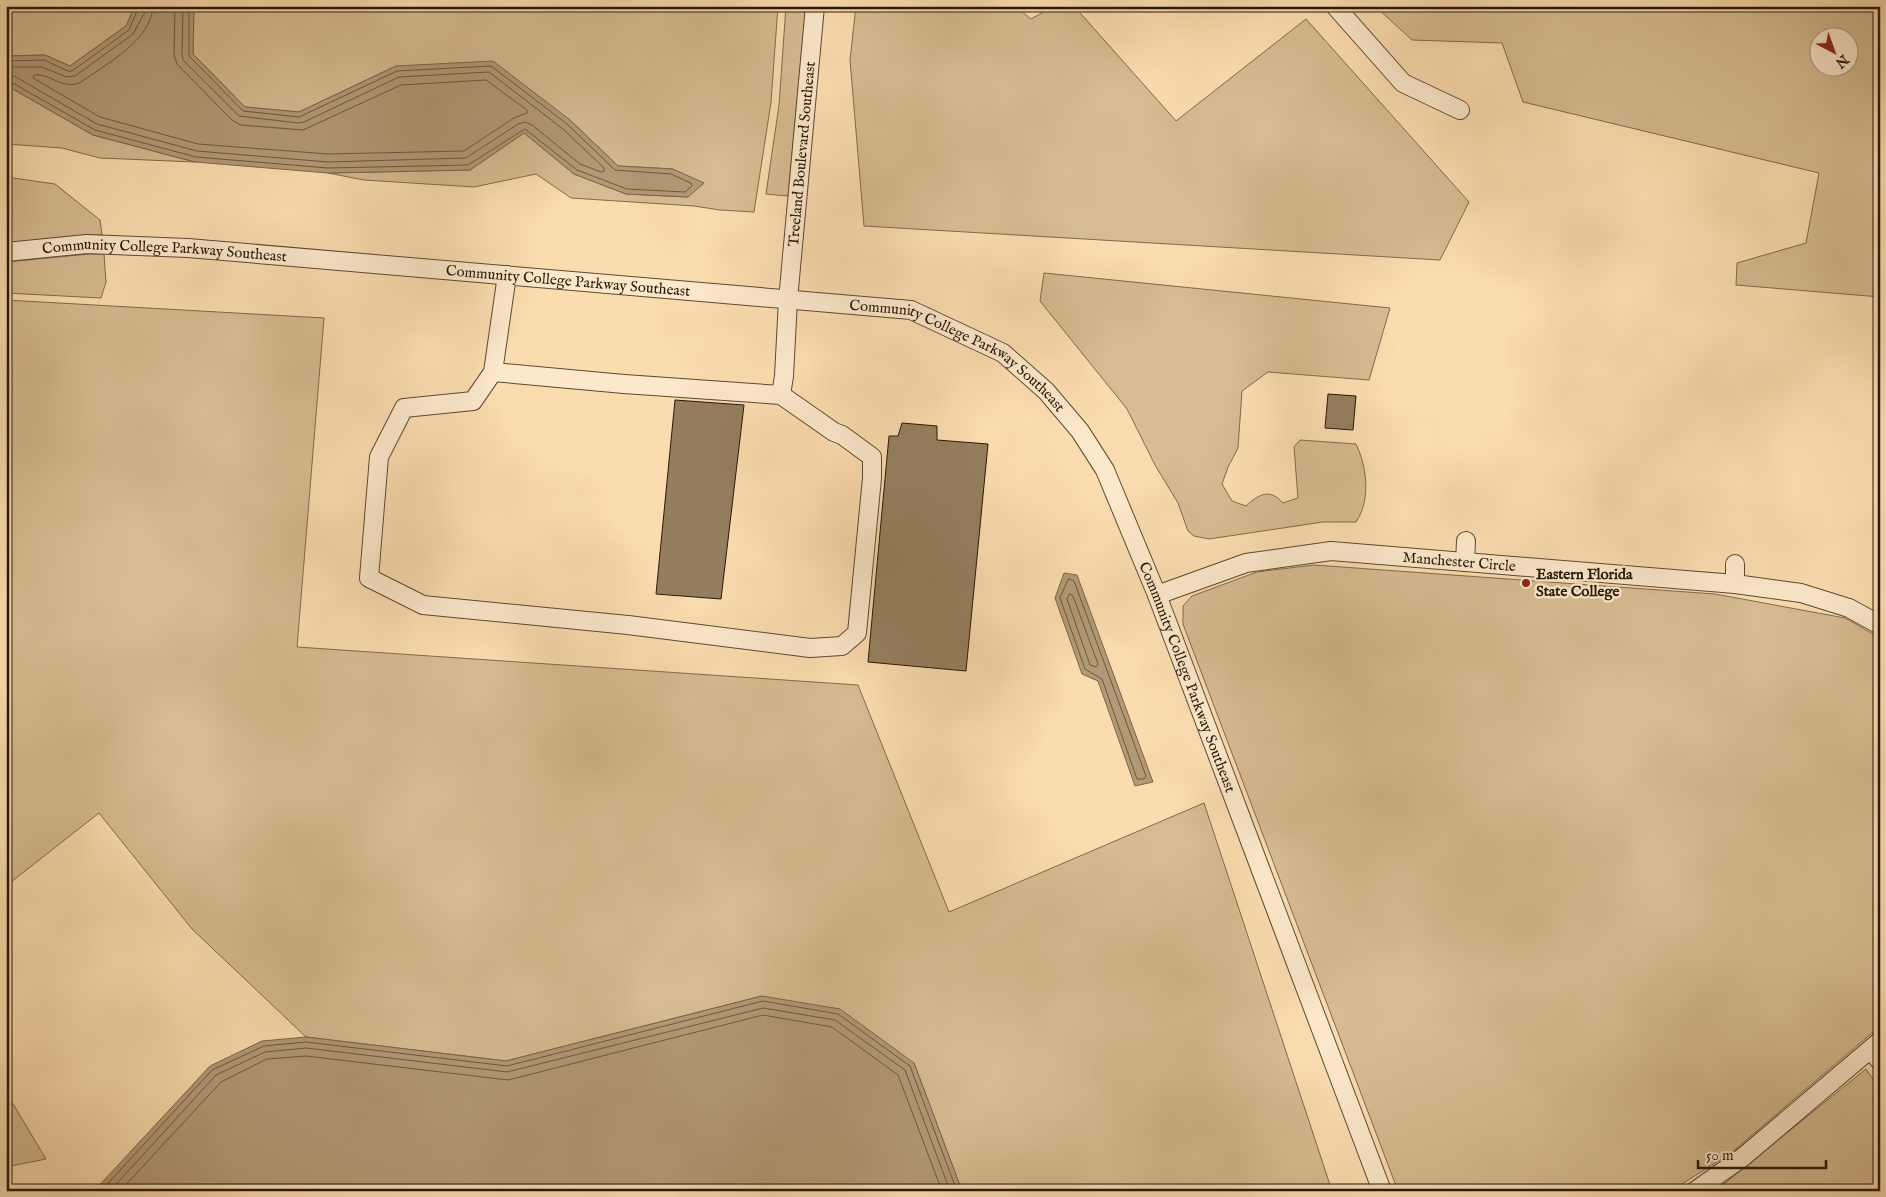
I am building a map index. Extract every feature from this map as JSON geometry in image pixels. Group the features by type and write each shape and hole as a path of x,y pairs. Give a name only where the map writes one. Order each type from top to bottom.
{"street":[{"name":"Treeland Boulevard Southeast","path":"781,394 815,6"},
{"path":"1335,6 1403,83 1460,110"},
{"name":"Community College Parkway Southeast","path":"6,252 87,244 188,248 911,310 1002,354 1046,392 1080,431 1105,470 1124,512 1157,596 1382,1191"},
{"path":"494,372 624,384 781,394 834,432 842,435 872,457 872,478 857,633 842,646 810,648 628,625 423,605 369,578 379,457 404,408 473,401 494,372 507,275"},
{"path":"1465,562 1466,541"},
{"name":"Manchester Circle","path":"1157,596 1246,562 1331,552 1735,584 1801,593 1849,608 1880,625"},
{"path":"1735,564 1735,584"},
{"path":"1695,1191 1743,1157 1876,1051"}],"shaded area":[{"path":"6,6 135,6 126,26 70,66 44,55 7,56 6,58"},
{"path":"194,6 778,6 771,102 754,212 571,198 536,174 474,187 364,180 328,173 470,170 524,133 574,174 626,194 688,197 673,169 618,166 570,120 396,66 299,112 245,107 193,54"},
{"path":"786,6 806,6 788,196 766,194 779,105"},
{"path":"856,6 1015,6 1031,19 1054,6 1074,6 1176,121 1306,19 1469,202 1440,260 864,226 850,60"},
{"path":"1375,6 1880,6 1880,297 1736,285 1737,263 1806,243 1819,173 1523,102 1502,43 1412,40"},
{"path":"6,85 93,135 195,162 100,158 62,148 6,144"},
{"path":"6,177 55,184 100,220 102,235 6,243"},
{"path":"104,254 106,282 101,298 6,293 6,262"},
{"path":"1044,273 1390,308 1369,380 1268,372 1242,391 1238,448 1222,484 1232,501 1246,506 1255,498 1265,494 1274,495 1283,503 1298,498 1294,447 1300,440 1356,444 1363,463 1366,483 1364,504 1356,522 1323,522 1209,539 1194,536 1188,531 1178,503 1155,465 1127,409 1040,301"},
{"path":"6,300 324,318 297,647 858,685 949,912 1204,803 1332,1191 962,1191 914,1063 762,996 506,1061 306,1037 192,929 99,813 6,886"},
{"path":"1314,565 1715,594 1845,618 1880,638 1880,1026 1731,1153 1671,1191 1398,1191 1183,624 1183,606 1192,596 1257,572"},
{"path":"1866,1069 1879,1088 1873,1097 1880,1105 1880,1191 1715,1191"},
{"path":"6,1092 46,1159 6,1167"}],"water":[{"path":"135,6 194,6 193,54 245,107 299,112 396,66 493,61 570,120 618,166 673,169 704,183 688,197 626,194 574,174 524,133 470,170 328,173 195,162 93,135 6,85 7,56 45,55 70,66 126,26"},
{"path":"1064,573 1077,575 1153,782 1135,786 1098,681 1082,674 1055,598"},
{"path":"762,996 840,1009 914,1063 962,1191 94,1191 210,1066 262,1041 306,1037 506,1061"}],"building":[{"path":"1328,394 1356,396 1353,430 1325,428"},
{"path":"675,400 744,405 721,599 656,594"},
{"path":"902,423 937,426 937,440 988,444 966,671 868,662 889,436 898,436"}],"place":[{"name":"Eastern Florida State College","path":"1526,583"}]}
